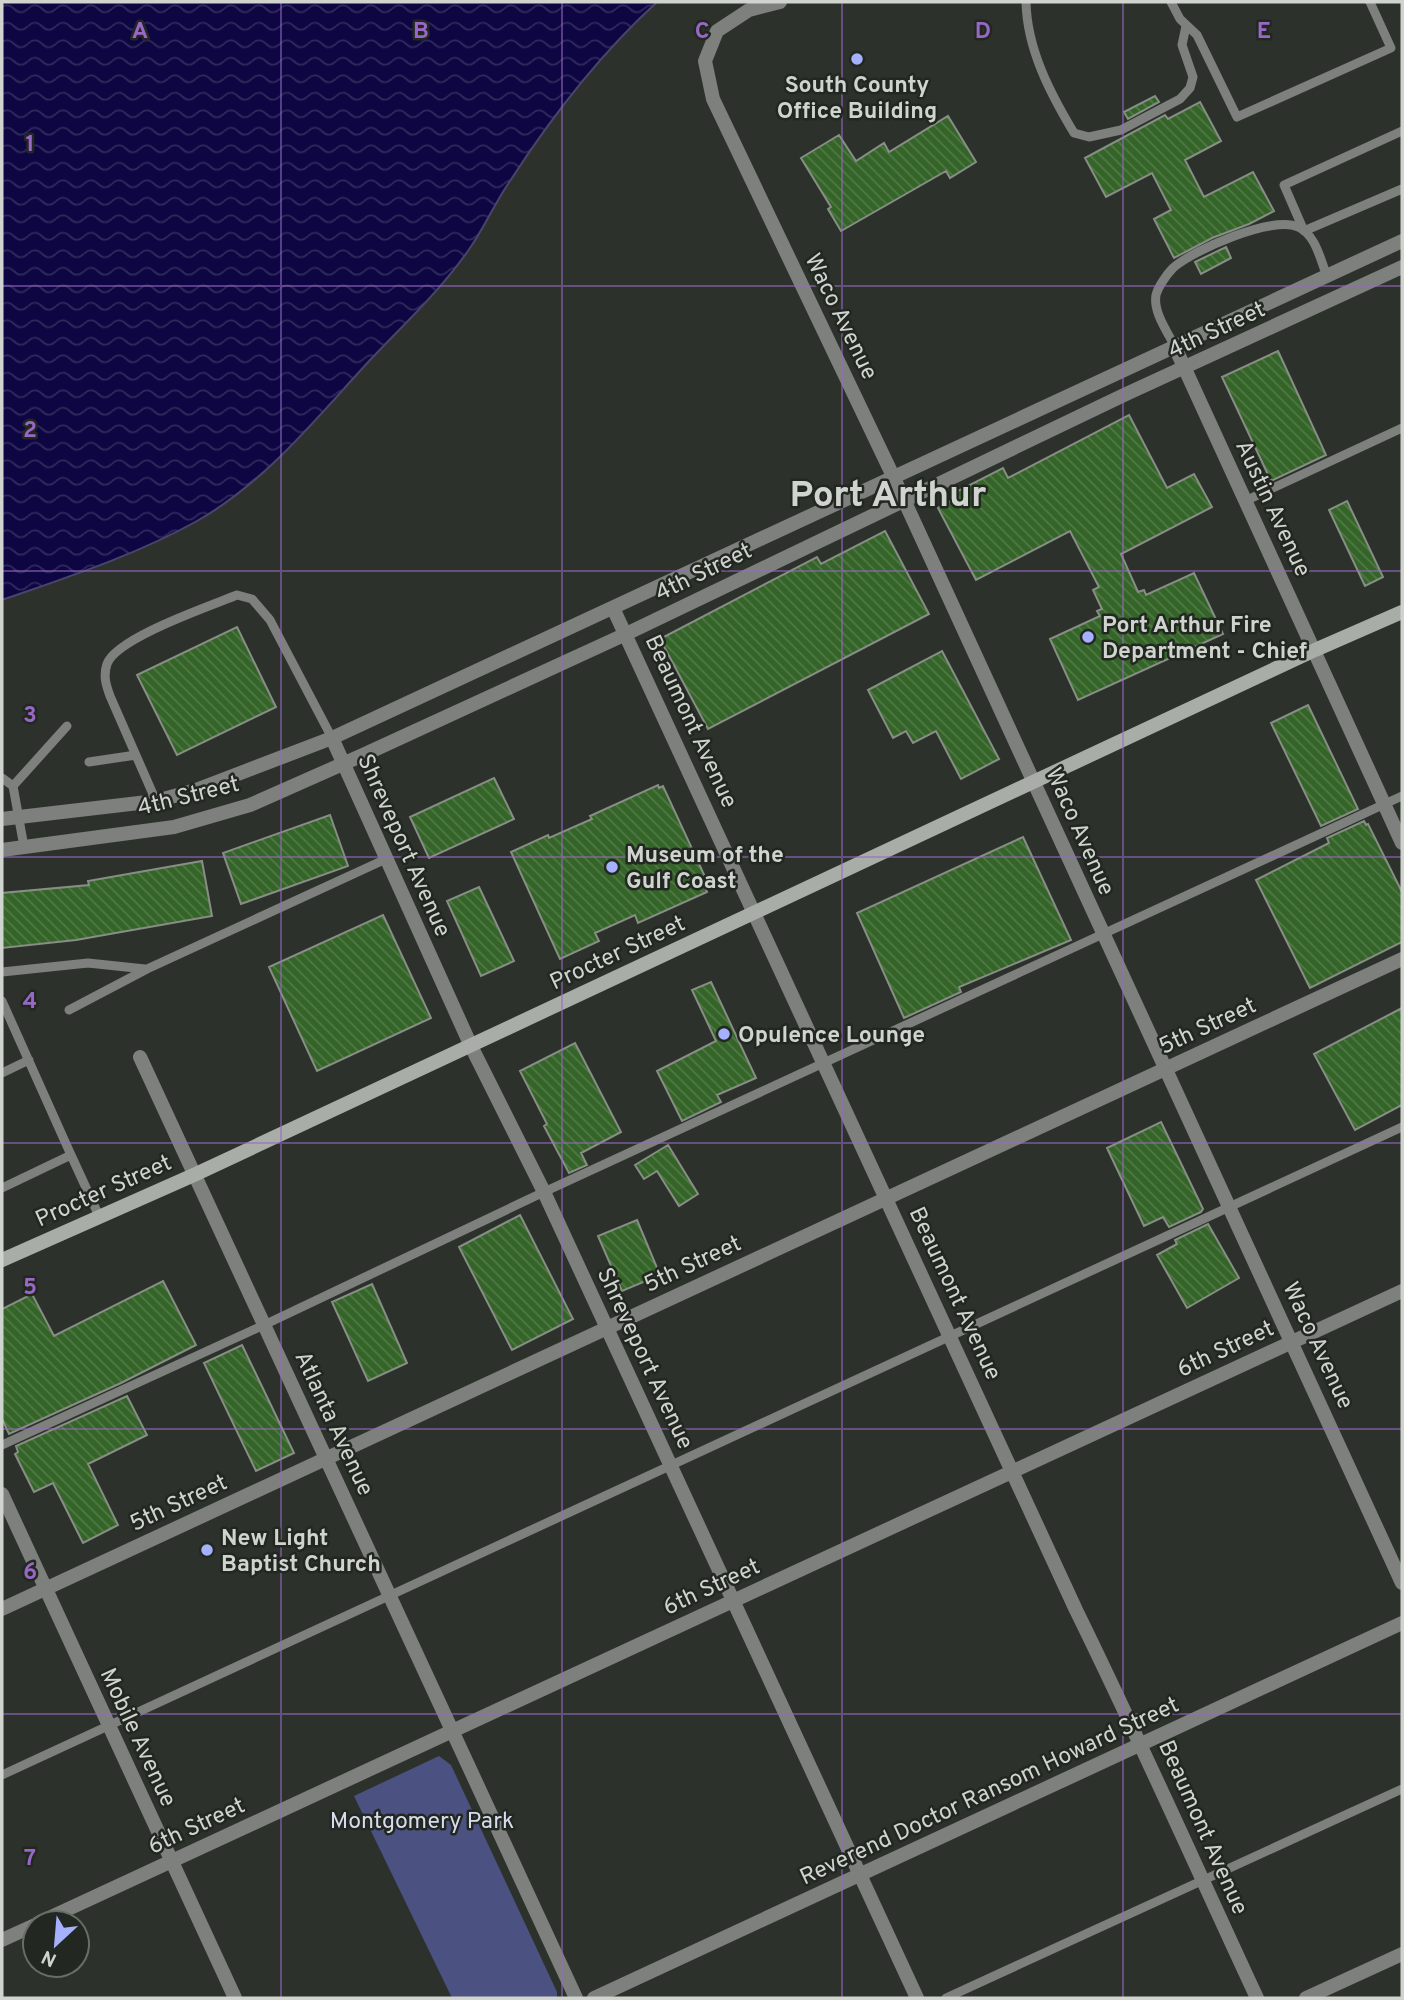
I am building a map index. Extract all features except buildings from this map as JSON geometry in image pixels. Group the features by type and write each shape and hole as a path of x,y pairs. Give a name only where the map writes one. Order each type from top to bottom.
{"main road":[{"name":"Procter Street","path":"2,1260 196,1174 1315,650 1402,612"}],"street":[{"name":"Waco Avenue","path":"780,2 749,10 717,31 705,61 713,99 893,476 1402,1583"},
{"name":"4th Street","path":"2,818 156,801 196,790 331,738 1402,241"},
{"name":"4th Street","path":"2,850 174,827 250,805 626,634 1125,395 1402,267"},
{"name":"Austin Avenue","path":"1174,345 1402,843"},
{"name":"Beaumont Avenue","path":"613,608 756,912 1076,1610 1142,1744 1257,1998"},
{"name":"Shreveport Avenue","path":"331,738 471,1046 544,1192 917,1998"},
{"name":"5th Street","path":"2,1609 1402,959"},
{"name":"Atlanta Avenue","path":"140,1057 576,1998"},
{"name":"6th Street","path":"69,1909 1402,1291"},
{"name":"Mobile Avenue","path":"2,1494 235,1998"},
{"name":"Reverend Doctor Ransom Howard Street","path":"594,1998 1402,1623"},
{"name":"6th Street","path":"2,1940 21,1931"},
{"path":"1306,1998 1402,1954"}],"lane":[{"path":"1026,2 1027,27 1058,106 1074,132 1089,137 1121,130 1180,99 1191,88 1194,77 1182,45 1186,26"},
{"path":"1171,2 1186,26 1198,35 1237,117 1391,48 1370,2"},
{"path":"1304,231 1284,185 1402,131"},
{"path":"1304,231 1402,189"},
{"path":"1174,345 1156,308 1156,296 1173,268 1224,241 1267,225 1288,223 1314,240 1326,276"},
{"path":"1245,501 1402,428"},
{"path":"156,801 104,679 108,661 136,637 237,594 252,599 270,620 331,738"},
{"path":"13,786 67,726"},
{"path":"89,762 136,755"},
{"path":"2,778 13,786 24,846"},
{"path":"2,1445 1402,796"},
{"path":"69,1010 147,969 386,859"},
{"path":"2,972 88,963 147,969"},
{"path":"2,1000 99,1216"},
{"path":"2,1073 29,1060"},
{"path":"2,1775 1402,1127"},
{"path":"2,1188 71,1155"},
{"path":"946,1998 1402,1788"}],"green space":[{"name":"Montgomery Park","path":"439,1756 451,1765 557,1992 557,1998 452,1998 354,1796"}],"water":[{"path":"2,2 657,2 597,64 560,110 505,189 472,245 449,275 268,468 222,505 174,533 101,565 2,600"}],"place":[{"name":"South County Office Building","path":"857,59"},
{"name":"Port Arthur Fire Department - Chief","path":"1088,637"},
{"name":"Museum of the Gulf Coast","path":"612,867"},
{"name":"Opulence Lounge","path":"724,1034"},
{"name":"New Light Baptist Church","path":"207,1550"}],"district":[{"name":"Port Arthur","path":"888,493"}]}
